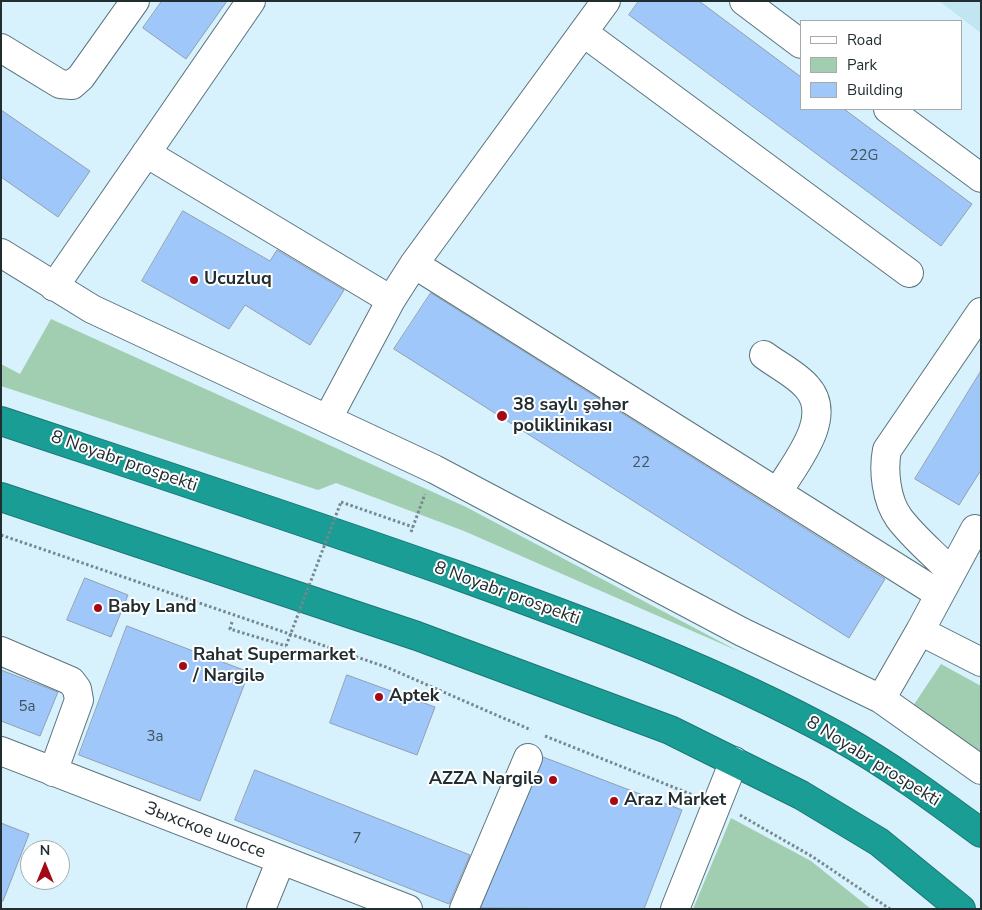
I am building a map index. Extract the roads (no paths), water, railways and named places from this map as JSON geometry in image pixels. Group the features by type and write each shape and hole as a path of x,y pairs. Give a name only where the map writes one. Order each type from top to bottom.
{"highway":[{"name":"8 Noyabr prospekti","path":"1,421 402,556 594,625 698,666 840,738 920,787 981,833"},
{"path":"1,498 417,636 670,730 801,795 879,842 962,909"}],"lane":[{"path":"1,48 60,84 72,85 81,77 135,1"},
{"path":"54,286 251,1"},
{"path":"328,418 391,300 414,264 606,1"},
{"path":"744,1 800,43"},
{"path":"584,33 909,273"},
{"path":"889,110 981,178"},
{"path":"146,153 391,300"},
{"path":"1,253 92,309 328,418 434,470 742,632 881,699 981,770"},
{"path":"414,264 778,492 945,583"},
{"path":"945,583 898,517 888,492 884,465 887,450 981,312"},
{"path":"764,355 807,387 818,405 815,430 778,492"},
{"path":"881,699 945,583 979,527"},
{"path":"920,631 981,662"},
{"path":"1,651 71,682 77,689 78,700 53,772"},
{"name":"Зыхское шоссе","path":"1,751 400,907"},
{"path":"464,909 528,758"},
{"path":"675,909 734,761"},
{"path":"260,909 281,860"}],"place":[{"name":"Ucuzluq","path":"194,280"},
{"name":"38 saylı şəhər poliklinikası","path":"502,416"},
{"name":"Baby Land","path":"98,608"},
{"name":"Rahat Supermarket / Nargilə","path":"183,666"},
{"name":"Aptek","path":"379,697"},
{"name":"AZZA Nargilə","path":"553,780"},
{"name":"Araz Market","path":"614,801"}]}
